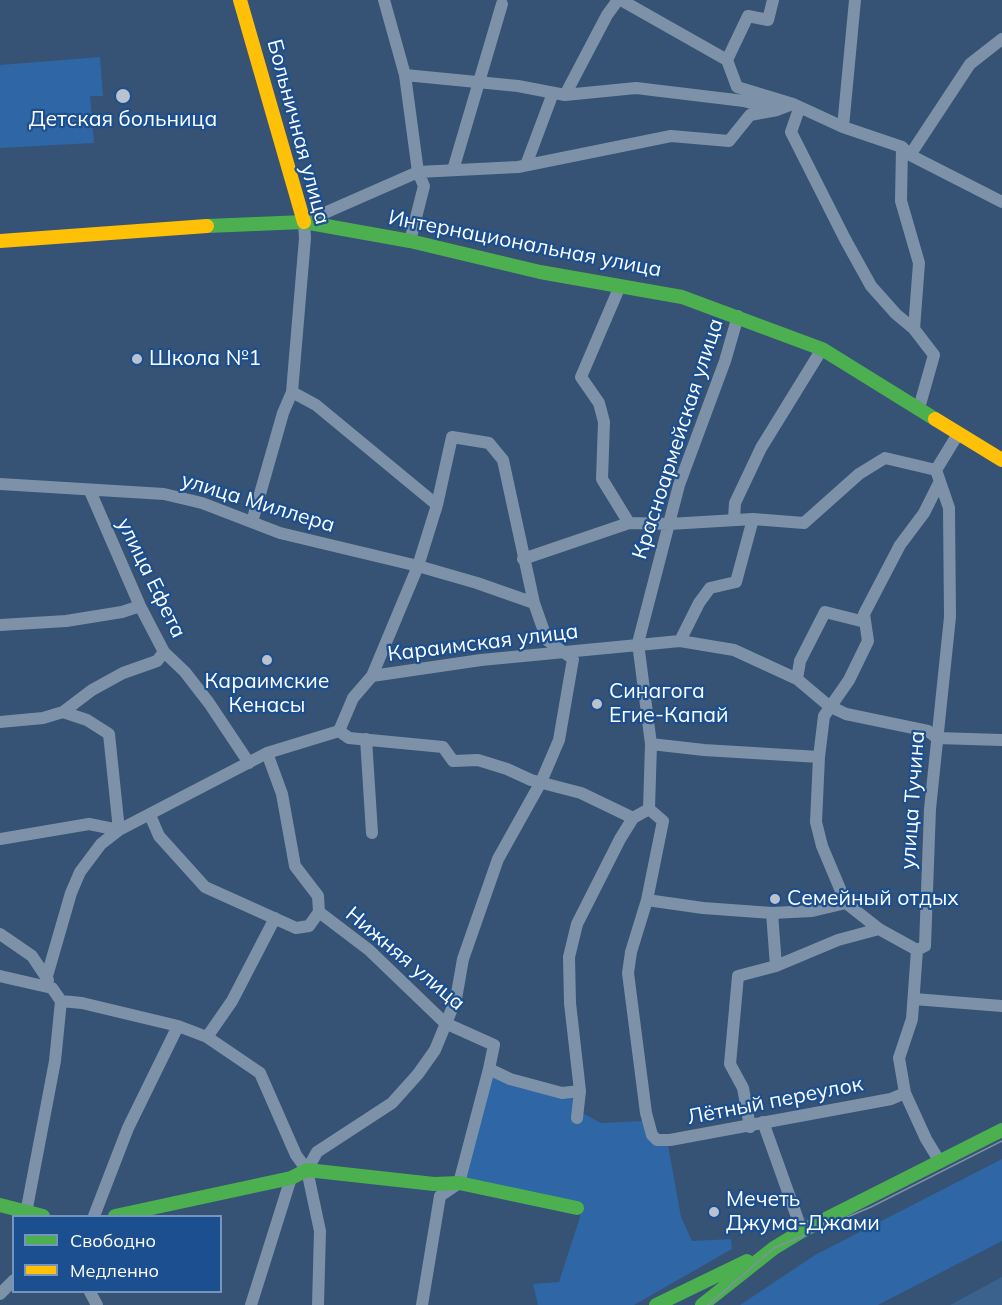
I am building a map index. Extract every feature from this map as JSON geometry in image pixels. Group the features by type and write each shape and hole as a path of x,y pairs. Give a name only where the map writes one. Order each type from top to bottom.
{"street":[{"name":"Больничная улица","path":"240,0 304,222 305,238 292,392 283,413 252,522"},
{"path":"384,0 405,75 418,172 424,186 410,242"},
{"path":"526,165 559,94 607,15 620,0 727,60 737,87 796,106 906,151 1002,202"},
{"path":"727,60 748,16 768,20 773,0"},
{"path":"843,127 855,0"},
{"path":"453,170 502,4"},
{"path":"914,329 919,263 901,201 906,151 970,64 1002,39"},
{"path":"405,75 559,94 636,88 744,101 777,110"},
{"path":"304,222 418,172 526,165 671,136 729,141 750,115 796,106"},
{"path":"796,106 791,132 871,286 896,314 914,329 934,355 919,408"},
{"name":"Интернациональная улица","path":"0,241 304,222 410,242 540,272 682,297 822,349 1002,460"},
{"path":"620,286 580,376 598,404 604,422 602,479 629,523"},
{"name":"Красноармейская улица","path":"652,1136 640,1083 628,973 631,952 647,900 663,821 649,809 651,744 638,643 692,444 725,361 738,316"},
{"path":"734,519 735,503 762,448 822,349"},
{"path":"292,392 316,405 437,505"},
{"path":"523,559 629,523 669,524 753,519 804,524 859,474 885,458 936,470 958,434"},
{"path":"308,1170 317,1152 392,1103 418,1074 435,1050 456,999 463,959 498,859 541,782 559,740 573,659 548,640 534,603 523,559 503,459 489,443 452,437 437,505 418,566 372,676"},
{"name":"улица Тучина","path":"936,470 949,508 947,663 930,809 926,946 917,950 912,1019 899,1058 905,1094 926,1139 940,1162"},
{"path":"917,950 879,929 846,903 822,846 816,822 819,757 824,716 849,680 868,641 864,614 894,555 924,513 939,483"},
{"name":"улица Миллера","path":"0,484 164,494 202,503 311,542 418,566 534,603"},
{"name":"улица Ефета","path":"90,491 140,606 164,652 185,672 209,703 249,763"},
{"path":"680,641 699,603 710,588 736,582 753,519"},
{"path":"0,625 66,621 122,612 140,606"},
{"path":"797,678 800,661 825,612 865,622"},
{"name":"Караимская улица","path":"339,731 353,698 372,676 481,660 564,653 638,643 680,641 734,650 797,678 830,706 846,714 928,731 937,738 1002,740"},
{"path":"0,722 43,718 63,712 92,690 123,673 158,661 164,652"},
{"path":"63,712 87,720 109,734 119,830"},
{"path":"47,976 71,893 80,872 101,844 119,830 267,753 339,731 349,738 443,747 453,761 478,760 581,793 633,818"},
{"path":"366,740 372,833"},
{"path":"651,744 704,750 819,757"},
{"path":"267,753 282,794 295,866 318,896 319,912"},
{"path":"577,1118 580,1091 570,1003 569,957 581,916 633,818 649,809"},
{"name":"Нижняя улица","path":"150,815 159,836 201,884 296,928 309,926 319,912 369,950 445,1023 494,1045 489,1069"},
{"path":"0,839 89,824 119,830"},
{"path":"647,900 703,908 772,913 812,911 846,903"},
{"path":"772,913 776,966"},
{"path":"207,1037 232,1000 266,940 275,918"},
{"path":"750,1127 743,1088 730,1064 738,976 776,966 838,940 879,929"},
{"path":"0,934 32,956 61,1001 55,1061 26,1213"},
{"path":"0,976 52,988"},
{"path":"914,999 1002,1006"},
{"path":"61,1001 82,1003 178,1026 207,1037 260,1073 296,1155 308,1170 320,1231 318,1305"},
{"path":"94,1215 128,1128 178,1026"},
{"path":"422,1305 440,1196 459,1183 489,1069 510,1079 562,1093 580,1091"},
{"name":"Лётный переулок","path":"652,1136 657,1140 670,1140 750,1127 763,1122 891,1099 905,1094"},
{"path":"763,1122 802,1231"},
{"path":"656,1305 774,1248 802,1231 1002,1130"},
{"path":"120,1215 291,1178 308,1170 434,1184 459,1183 577,1208"},
{"path":"250,1305 291,1178"},
{"path":"0,1205 37,1215"},
{"path":"702,1305 774,1248"},
{"path":"0,1294 12,1282"}],"shaded area":[{"path":"100,57 103,96 90,96 94,143 0,148 0,65"},
{"path":"489,1074 580,1094 579,1111 601,1123 642,1121 668,1145 681,1217 692,1241 731,1239 732,1249 634,1305 538,1305 533,1284 559,1282 580,1217 580,1206 461,1182"},
{"path":"1002,1159 1002,1241 878,1305 740,1305 815,1255"},
{"path":"1002,1277 1002,1305 950,1305 1000,1278"}],"tram line":[{"path":"708,1305 774,1248 871,1207 1002,1141"}],"traffic: fast":[{"path":"207,226 304,222 410,241 540,272 682,297 822,349 935,419"},
{"path":"702,1305 774,1248 802,1231 1002,1130"},
{"path":"120,1215 291,1178 307,1170 434,1184 459,1183 577,1208"},
{"path":"0,1205 39,1215"},
{"path":"656,1305 747,1261"}],"traffic: slow":[{"path":"240,0 304,222"},
{"path":"0,241 207,226"},
{"path":"935,419 1002,460"}],"place":[{"name":"Детская больница","path":"123,96"},
{"name":"Школа №1","path":"137,359"},
{"name":"Караимские Кенасы","path":"267,660"},
{"name":"Синагога Егие-Капай","path":"597,704"},
{"name":"Семейный отдых","path":"775,899"},
{"name":"Мечеть Джума-Джами","path":"714,1212"}]}
